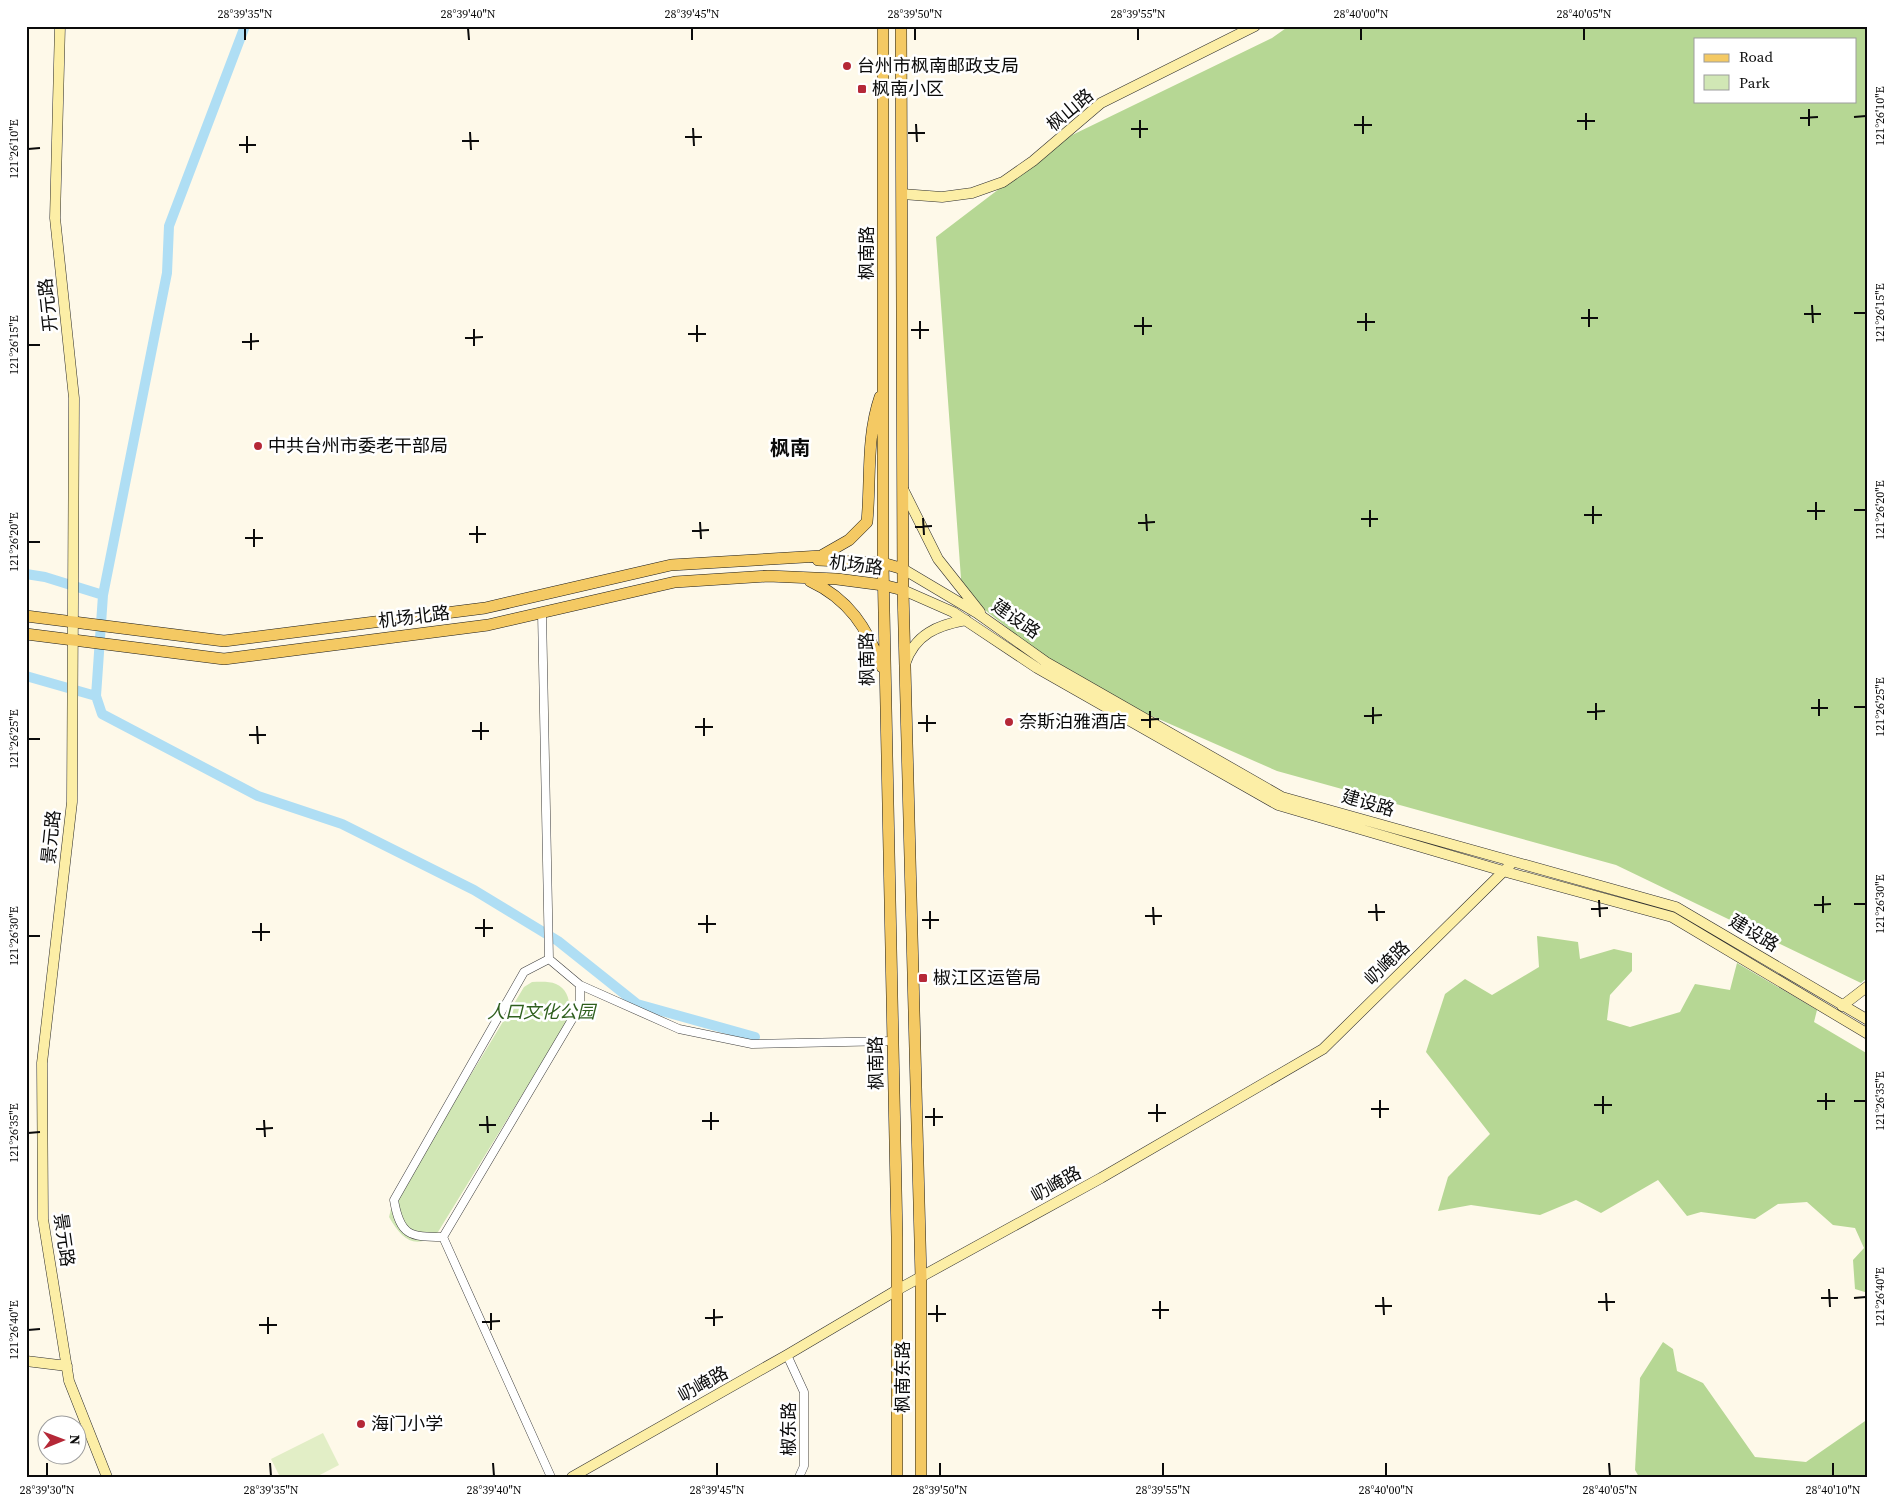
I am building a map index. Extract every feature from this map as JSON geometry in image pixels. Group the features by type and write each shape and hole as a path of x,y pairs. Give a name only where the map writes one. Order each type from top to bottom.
{"main road":[{"name":"开元路","path":"60,26 55,218 74,398 73,640"},
{"name":"枫南路","path":"883,26 884,387 882,563 893,1041 898,1477"},
{"name":"枫南路","path":"901,26 904,664 920,1278"},
{"name":"枫山路","path":"902,194 942,197 972,193 1003,182 1033,161 1101,103 1255,26"},
{"path":"796,558 821,556 832,552 850,540 867,522 870,443 874,414 884,387"},
{"path":"902,488 938,559 985,618"},
{"name":"机场路","path":"796,558 882,563"},
{"name":"机场北路","path":"26,616 224,641 485,608 671,565 796,558"},
{"name":"建设路","path":"882,563 903,569 985,618 1046,662 1282,797 1512,863 1676,907 1868,1020"},
{"name":"机场北路","path":"26,634 224,659 488,625 675,582 768,576 804,578"},
{"path":"804,578 835,595 857,616 868,635 885,675"},
{"name":"机场路","path":"804,578 883,585 903,590"},
{"name":"建设路","path":"903,590 966,620 1038,668 1278,805 1504,871 1672,917 1868,1034"},
{"path":"904,664 918,640 927,632 938,627 966,620"},
{"name":"景元路","path":"73,640 72,802 42,1064 43,1219 69,1381 107,1477"},
{"name":"屷崦路","path":"572,1477 897,1290 1101,1178 1323,1049 1512,863"},
{"path":"1842,1006 1868,986"},
{"name":"枫南东路","path":"920,1278 921,1477"},
{"path":"26,1361 67,1366"}],"street":[{"path":"542,613 549,959 580,985 680,1029 752,1044 893,1041"},
{"path":"443,1237 420,1237 406,1231 397,1219 394,1200 524,972 549,959"},
{"path":"443,1237 580,1006 580,985"},
{"path":"443,1237 551,1477"},
{"name":"椒东路","path":"787,1355 804,1392 804,1466 799,1477"}],"green space":[{"path":"1289,26 1868,26 1868,977 1861,983 1616,865 1277,771 1079,684 962,592 936,237 1066,138 1272,38"},
{"path":"1537,936 1578,942 1580,959 1614,949 1632,953 1632,971 1610,995 1607,1020 1630,1027 1680,1012 1695,984 1730,990 1737,963 1817,1010 1814,1022 1868,1054 1868,1293 1855,1289 1853,1260 1864,1248 1855,1228 1833,1225 1807,1202 1778,1204 1755,1219 1701,1212 1687,1216 1658,1180 1601,1213 1576,1200 1540,1215 1471,1205 1438,1211 1448,1177 1490,1134 1426,1052 1445,994 1465,979 1492,995 1539,967"},
{"name":"人口文化公园","path":"532,982 553,983 565,991 569,1001 569,1013 566,1023 438,1232 423,1241 416,1242 410,1240 399,1232 389,1217 392,1205 524,987"},
{"path":"1663,1342 1673,1349 1677,1371 1703,1383 1755,1457 1806,1462 1868,1419 1868,1477 1639,1477 1635,1470 1640,1378"},
{"path":"323,1433 339,1465 316,1477 280,1477 271,1459"}],"waterway":[{"path":"103,595 167,273 169,226 245,26"},
{"path":"26,574 45,577 103,595 96,696 102,714 258,796 342,824 474,890 558,941 637,1004 755,1037"},
{"path":"26,676 96,696"}],"place":[{"name":"台州市枫南邮政支局","path":"847,66"},
{"name":"枫南小区","path":"862,89"},
{"name":"中共台州市委老干部局","path":"258,446"},
{"name":"奈斯泊雅酒店","path":"1009,722"},
{"name":"椒江区运管局","path":"923,978"},
{"name":"海门小学","path":"361,1424"}],"district":[{"name":"枫南","path":"790,448"}]}
